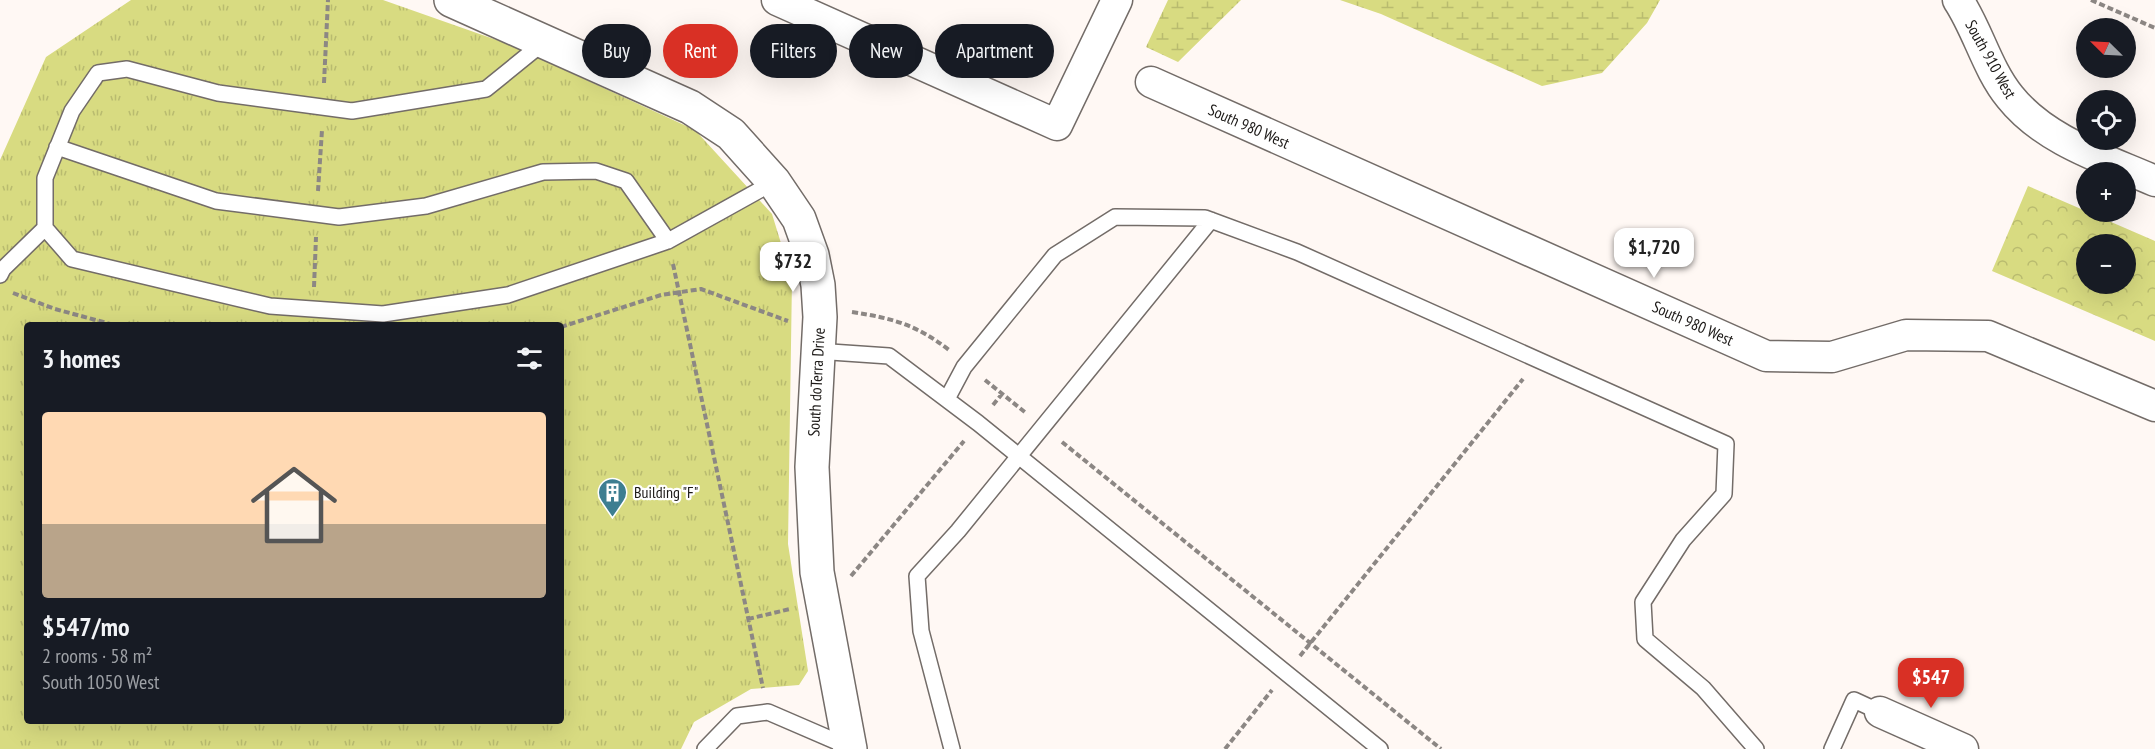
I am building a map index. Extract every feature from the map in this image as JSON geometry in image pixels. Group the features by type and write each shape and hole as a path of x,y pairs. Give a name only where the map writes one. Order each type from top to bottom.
{"street":[{"name":"South doTerra Drive","path":"451,0 712,119 739,143 774,182 800,219 812,255 818,285 820,317 816,351 812,467 817,572 849,748"},
{"path":"777,0 1058,125 1117,0"},
{"name":"South 910 West","path":"1959,0 2009,96 2029,116 2059,139 2155,181"},
{"name":"South 980 West","path":"1151,82 1766,356 1832,357 1905,334 1988,336 2155,406"},
{"path":"1880,712 1963,749"}],"lane":[{"path":"543,42 486,89 352,111 218,93 127,69 98,73 72,111 45,178 45,228 72,259 270,306 383,314 508,295 668,241 774,182"},
{"path":"57,147 216,201 339,217 426,206 543,172 596,171 626,181 668,241"},
{"path":"947,399 964,367 1055,255 1115,217 1211,220 1297,252 1726,444 1724,494 1683,540 1643,602 1645,639 1703,688 1756,749"},
{"path":"952,749 942,719 921,631 916,576 958,531 1017,455 1211,220"},
{"path":"0,275 3,269 45,228"},
{"path":"816,351 890,356 978,423 1380,749"},
{"path":"1832,749 1854,700 1880,712"},
{"path":"705,749 737,716 768,712 849,748"}],"path":[{"path":"312,309 328,0"},
{"path":"2091,0 2155,28"},
{"path":"668,241 768,712"},
{"path":"11,292 55,309 103,322"},
{"path":"1225,749 1538,360"},
{"path":"850,577 1002,394"},
{"path":"748,619 790,609"}],"green space":[{"path":"131,0 383,0 508,44 695,130 772,214 792,279 788,544 808,671 799,685 751,689 694,722 681,749 0,749 0,160 46,57"},
{"path":"1168,0 1241,0 1178,62 1146,47"},
{"path":"1340,0 1660,0 1647,23 1602,73 1542,86 1381,14"},
{"path":"2028,186 2076,207 2076,222 2111,222 2155,241 2155,341 1992,271"}],"place":[{"name":"Building \"F\"","path":"613,518"}]}
